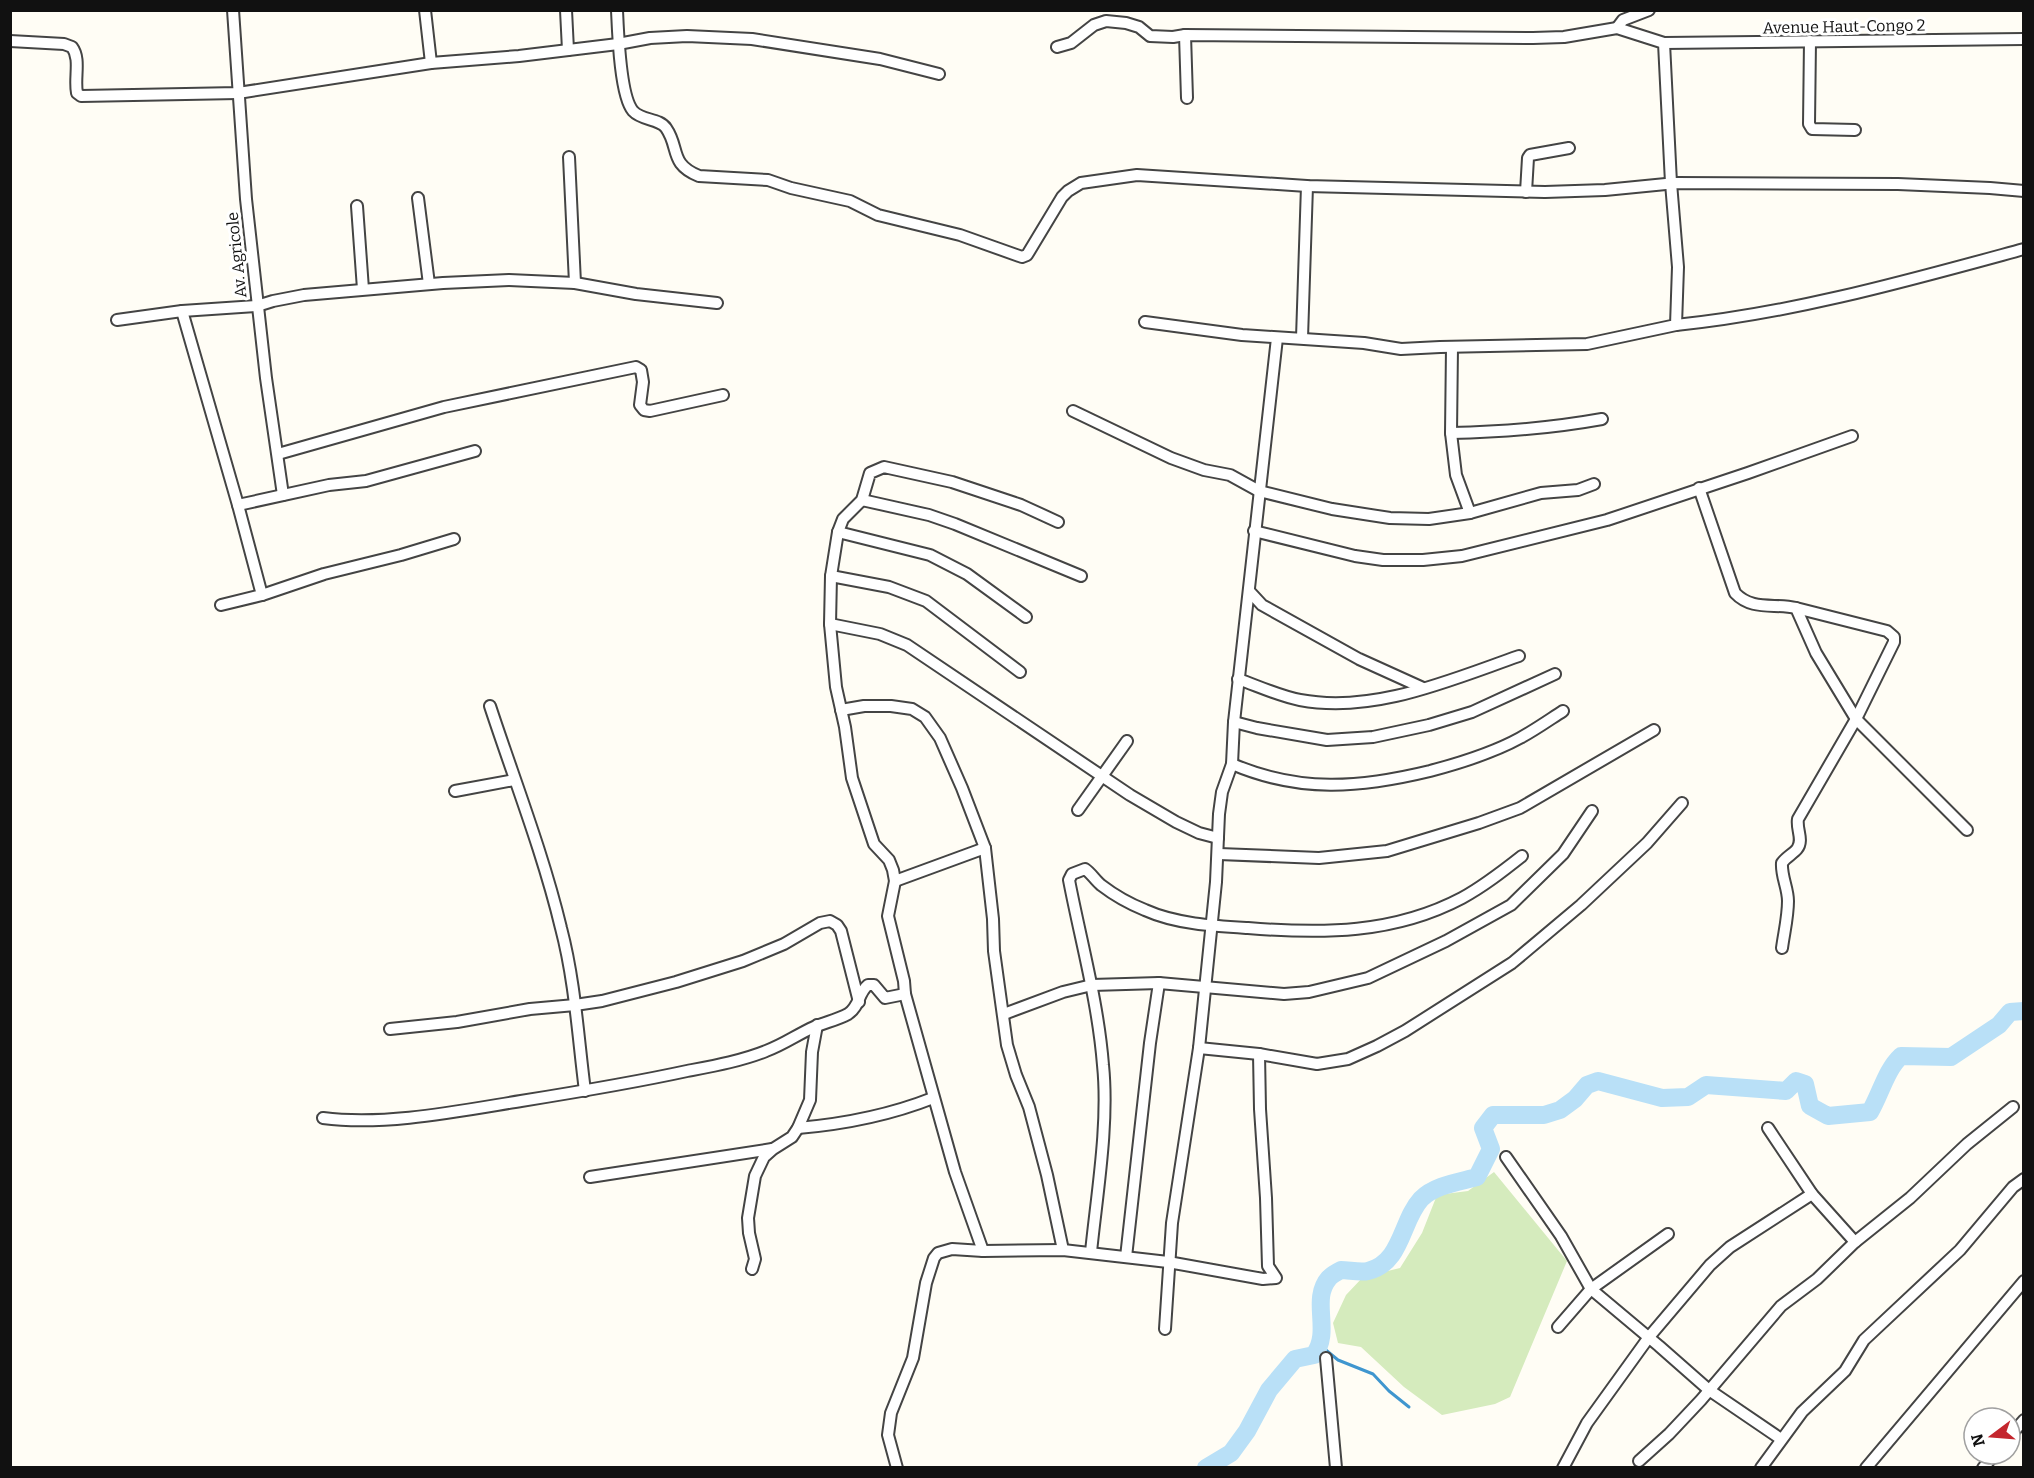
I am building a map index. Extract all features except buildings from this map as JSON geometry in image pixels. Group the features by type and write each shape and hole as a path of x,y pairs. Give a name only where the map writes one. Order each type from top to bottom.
{"street":[{"name":"Av. Agricole","path":"233,10 246,199 257,306 283,495"},
{"path":"425,10 431,63"},
{"path":"566,10 568,50"},
{"path":"617,10 618,44 628,103 639,116 661,123 666,128 674,152 682,165 690,172 699,176 768,180 791,188 850,201 878,215 960,235 1022,257 1027,255 1032,248 1062,197 1068,191 1081,183 1137,175 1307,186 1526,192 1605,190 1671,183 1898,184 2024,191"},
{"path":"1617,28 1623,20 1649,10"},
{"name":"Avenue Haut-Congo 2","path":"1057,47 1071,44 1094,25 1106,21 1139,27 1150,36 1173,38 1185,35 1533,38 1564,37 1617,28 1664,43 2024,39"},
{"path":"1185,35 1187,98"},
{"path":"10,41 64,44 72,47 76,55 77,93 86,96 238,93 431,63 568,50 650,38 687,36 752,39 880,59 939,74"},
{"path":"1810,41 1809,124 1812,129 1818,131 1855,130"},
{"path":"1664,43 1678,267 1676,326"},
{"path":"1526,192 1530,155 1569,148"},
{"path":"569,157 576,283"},
{"path":"1302,338 1307,186"},
{"path":"418,198 429,284"},
{"path":"357,206 363,289"},
{"path":"1145,322 1276,338 1364,343 1401,349 1587,344 1880,288 2024,249"},
{"path":"117,320 182,311 257,306 304,295 429,284 509,280 576,283 636,294 717,303"},
{"path":"182,311 262,595"},
{"path":"1165,1329 1172,1223 1199,1048 1219,854 1222,792 1232,764 1238,679 1276,338"},
{"path":"1452,347 1451,433 1456,475 1470,513"},
{"path":"278,454 444,407 636,367 641,370 643,382 640,405 644,410 650,411 723,396"},
{"path":"1073,411 1171,459 1204,470 1230,475 1258,491 1332,509 1390,518 1429,519 1470,513 1541,493 1578,490 1594,484"},
{"path":"1451,433 1483,433 1561,426 1602,418"},
{"path":"1254,531 1355,556 1383,560 1423,561 1462,556 1607,520 1852,436"},
{"path":"238,505 366,481 475,451"},
{"path":"983,1251 955,1172 905,994 888,916 895,881 889,860 874,844 852,778 836,687 830,624 831,576 838,532 843,519 862,500 870,473 884,467 952,482 1021,505 1058,522"},
{"path":"1699,488 1736,593 1746,602 1755,605 1783,605 1796,608 1887,631 1894,637 1892,647 1856,719 1798,819 1796,825 1800,843 1782,863 1788,902 1782,948"},
{"path":"862,500 929,515 956,524 1082,576"},
{"path":"838,532 930,555 962,570 1026,617"},
{"path":"221,605 454,539"},
{"path":"831,576 889,587 926,601 1020,672"},
{"path":"1249,591 1262,605 1359,659 1424,688"},
{"path":"1796,608 1816,653 1856,719 1967,830"},
{"path":"830,624 880,634 907,645 1101,776 1176,822 1199,833 1218,838"},
{"path":"1238,679 1298,699 1356,702 1424,688 1519,656"},
{"path":"1234,722 1257,729 1327,740 1373,737 1429,725 1472,712 1555,674"},
{"path":"490,706 562,930 575,1005 585,1091"},
{"path":"841,710 864,706 891,706 912,709 925,717 940,738 962,788 985,848 994,951 1007,1045 1029,1107 1063,1250"},
{"path":"1232,764 1259,775 1314,785 1376,783 1454,765 1520,738 1563,711"},
{"path":"1219,854 1319,858 1387,851 1502,816 1520,808 1654,730"},
{"path":"1078,810 1127,741"},
{"path":"455,790 514,780"},
{"path":"1199,1048 1259,1054 1283,1060 1317,1064 1348,1059 1405,1031 1512,963 1581,905 1647,843 1682,803"},
{"path":"1004,1014 1063,992 1092,985 1159,982 1284,994 1309,992 1360,980 1446,941 1511,905 1563,854 1592,812"},
{"path":"895,881 985,848"},
{"path":"1091,1252 1102,1137 1104,1066 1092,985 1069,880 1072,874 1085,869 1100,884 1129,903 1148,911 1212,926 1320,933 1357,930 1398,922 1461,899 1522,856"},
{"path":"390,1029 457,1022 530,1009 575,1005 676,982 743,961 784,944 820,923 830,921 841,931 859,1002"},
{"path":"1126,1257 1159,982"},
{"path":"323,1118 352,1122 374,1121 476,1108 585,1091 716,1065 764,1052 816,1025 836,1020 850,1013 859,1002 865,987 870,984 874,985 885,998 905,994"},
{"path":"752,1269 755,1259 749,1233 749,1205 755,1176 764,1157 792,1137 810,1100 812,1052 816,1025"},
{"path":"897,1467 888,1436 891,1413 913,1358 926,1283 934,1258 942,1251 952,1249 1091,1252 1168,1262 1263,1279 1276,1278 1268,1266 1259,1054"},
{"path":"798,1128 830,1125 900,1111 933,1098"},
{"path":"1639,1461 1669,1434 1781,1306 1817,1279 1855,1242 1910,1198 1967,1144 2013,1107"},
{"path":"1768,1128 1812,1194 1855,1242"},
{"path":"590,1177 773,1149"},
{"path":"1506,1157 1561,1236 1591,1289 1709,1390 1780,1439"},
{"path":"1761,1467 1802,1412 1845,1371 1864,1340 1960,1250 2013,1186 2024,1179"},
{"path":"1563,1467 1587,1423 1649,1337 1710,1265 1723,1253 1812,1194"},
{"path":"1558,1327 1591,1289 1668,1234"},
{"path":"1866,1467 2024,1281"},
{"path":"1326,1358 1336,1467"}],"green space":[{"path":"1494,1172 1567,1261 1510,1397 1495,1404 1442,1415 1404,1387 1361,1347 1338,1343 1333,1323 1346,1295 1363,1277 1400,1268 1422,1233 1437,1195 1468,1191"}],"waterway":[{"path":"1206,1468 1231,1453 1247,1431 1269,1390 1295,1359 1314,1355 1321,1336 1321,1296 1329,1278 1341,1270 1365,1272 1379,1267 1394,1251 1414,1208 1421,1199 1440,1187 1477,1177 1491,1149 1483,1128 1493,1115 1544,1115 1560,1110 1575,1099 1587,1085 1598,1081 1662,1098 1688,1097 1706,1085 1786,1091 1796,1081 1805,1084 1810,1106 1828,1116 1870,1112 1888,1075 1901,1056 1951,1057 1999,1025 2010,1012 2024,1011"},
{"path":"1321,1346 1338,1360 1373,1374 1409,1407"}]}
